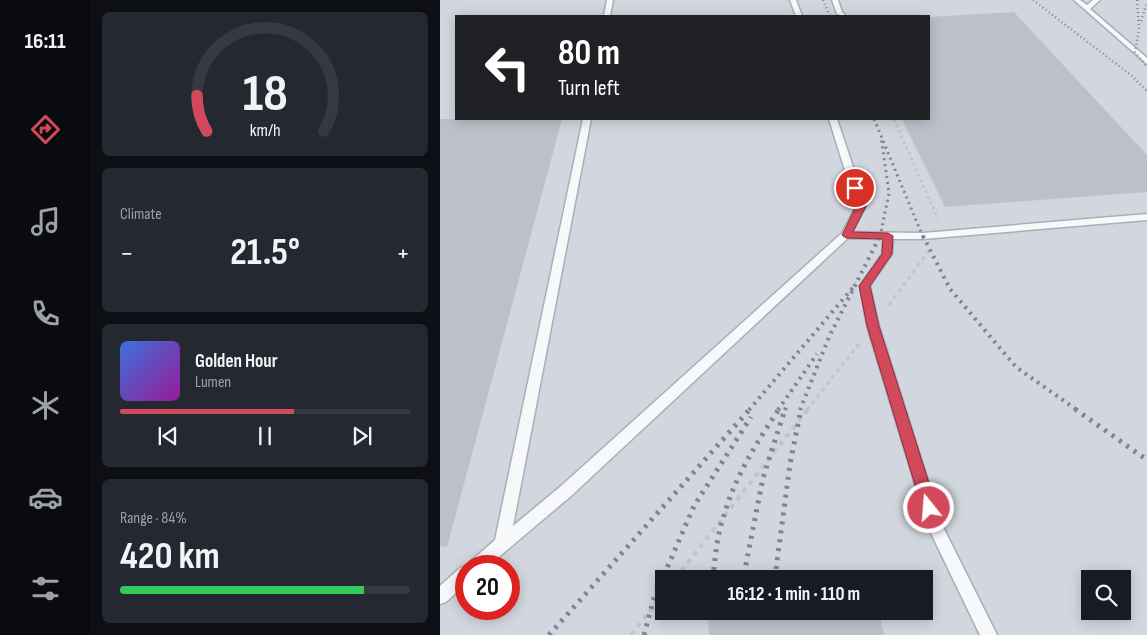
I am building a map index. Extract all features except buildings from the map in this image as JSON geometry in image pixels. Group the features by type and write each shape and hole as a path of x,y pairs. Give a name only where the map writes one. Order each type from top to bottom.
{"lane":[{"path":"607,15 610,0"},
{"path":"793,0 799,15"},
{"path":"835,0 839,13 842,15"},
{"path":"1077,0 1147,62"},
{"path":"1086,9 1097,0"},
{"path":"502,544 586,120"},
{"path":"489,555 566,491 846,235 861,206 832,120"},
{"path":"846,235 945,234 1147,217"},
{"path":"888,236 887,254 865,286 873,326 935,526 989,635"},
{"path":"440,596 455,583"}],"path":[{"path":"682,570 930,250 945,234 894,120"},
{"path":"631,635 655,604"}],"shaded area":[{"path":"440,0 1147,0 1147,635 440,635"}],"railway":[{"path":"823,0 830,15"},
{"path":"1033,0 1132,76 1147,91"},
{"path":"1137,0 1139,30 1135,52 1147,67"},
{"path":"1141,21 1147,2"},
{"path":"874,120 923,237"},
{"path":"880,237 889,193 881,137"},
{"path":"855,285 880,236"},
{"path":"923,236 950,289 1016,367 1077,410"},
{"path":"749,410 855,285"},
{"path":"800,410 829,337 855,285"},
{"path":"778,410 817,354"},
{"path":"785,410 787,404"},
{"path":"549,635 750,409"},
{"path":"714,570 718,538 734,487 747,460 779,409"},
{"path":"745,570 763,478 785,409"},
{"path":"776,569 790,464 801,409"},
{"path":"1075,409 1147,460"},
{"path":"644,635 654,598 694,506 751,417"}],"route":[{"path":"855,188 861,206 846,235 888,236 887,254 865,286 873,326 929,508"}]}
